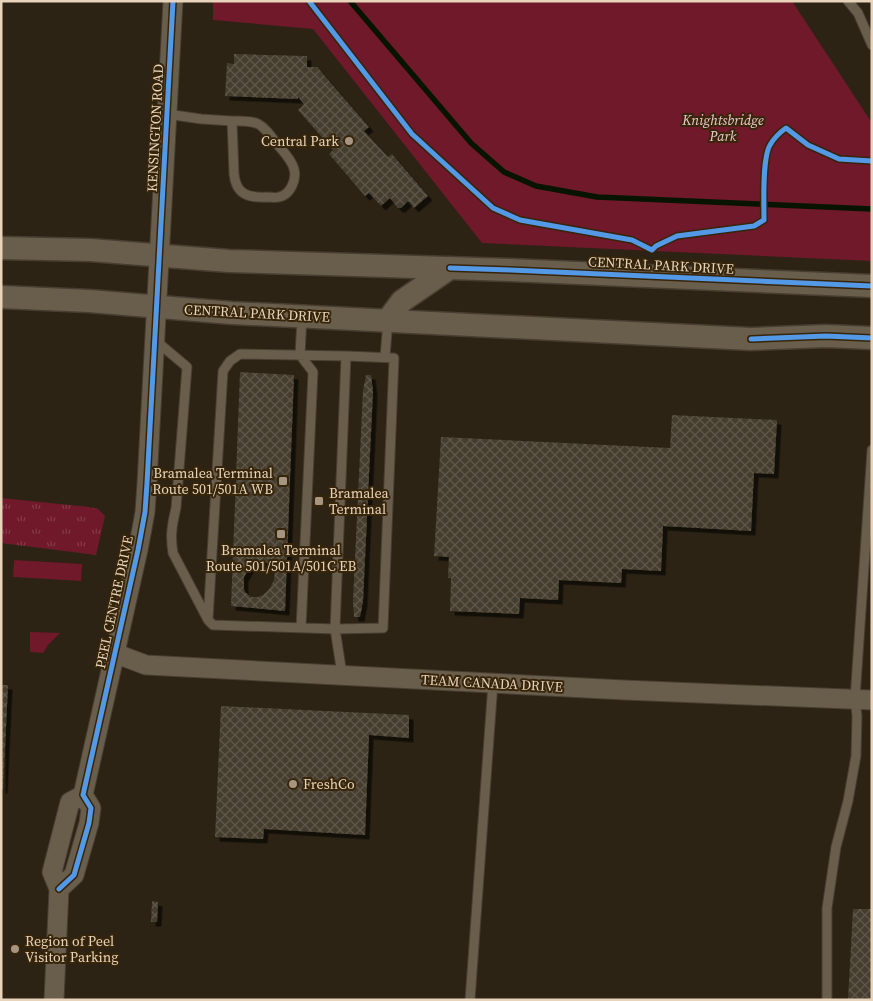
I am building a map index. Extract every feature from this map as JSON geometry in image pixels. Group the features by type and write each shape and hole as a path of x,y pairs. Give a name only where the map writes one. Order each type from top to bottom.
{"street":[{"name":"KENSINGTON ROAD","path":"157,307 174,1"},
{"name":"CENTRAL PARK DRIVE","path":"1,248 90,250 230,262 519,270 872,286"},
{"path":"388,320 402,301 450,268"},
{"name":"CENTRAL PARK DRIVE","path":"1,297 89,301 302,317 751,339 826,336 872,338"},
{"name":"PEEL CENTRE DRIVE","path":"54,1000 59,889 52,872 70,802 83,795 138,550 145,512 157,307"},
{"name":"TEAM CANADA DRIVE","path":"114,654 146,665 863,700"}],"lane":[{"path":"848,1 858,12 872,45"},
{"path":"167,114 257,122 265,128 292,163 295,179 292,187 286,193 279,197 254,198 242,192 238,187 234,174 232,121"},
{"path":"301,628 312,372 300,355 302,317"},
{"path":"385,358 388,320"},
{"path":"155,340 187,367 176,508 171,540 173,553 208,620 213,625 335,629 383,628 394,358 240,354 222,370 208,620"},
{"path":"342,674 335,629 346,356"},
{"path":"827,1000 827,908 836,847 848,801 856,756 857,716 863,700 872,450"},
{"path":"470,1000 492,683"}],"green space":[{"name":"Knightsbridge Park","path":"213,1 792,1 872,123 872,261 482,243 313,29 213,20"},
{"path":"1,498 98,509 105,516 96,555 1,543"},
{"path":"14,560 82,564 81,581 13,577"},
{"path":"30,632 60,633 43,653 30,652"}],"building":[{"name":"Central Park","path":"234,54 307,56 307,67 317,67 369,127 364,131 388,157 392,154 428,196 414,208 408,201 401,208 398,208 390,198 381,206 369,193 365,196 329,154 333,150 298,110 304,104 298,97 298,99 225,96 227,63 234,64"},
{"path":"240,372 294,375 285,611 231,606","holes":["267,563 275,571 274,580 270,588 263,595 251,597 245,592 244,577 254,564"]},
{"path":"366,375 371,375 373,391 363,601 360,617 354,617 353,601 363,391"},
{"path":"672,415 777,420 774,474 754,473 751,531 663,526 661,571 622,569 621,583 559,580 558,600 520,598 519,614 450,611 451,578 448,578 449,557 434,556 441,437 670,448"},
{"path":"1,685 8,685 3,789 1,789"},
{"name":"FreshCo","path":"221,706 409,715 409,738 369,735 365,835 264,829 263,839 215,837"},
{"path":"152,901 158,902 157,922 151,922"},
{"path":"853,909 872,909 872,1000 848,1000"}],"waterway":[{"path":"350,1 471,143 504,172 536,186 597,197 872,209"}],"cycle path":[{"path":"59,889 74,875 89,823 91,808 83,795 145,512 173,1"},
{"path":"309,1 412,134 493,208 520,220 632,240 652,250 656,246 677,236 754,226 764,220 764,181 767,151 775,138 786,128 808,145 839,159 872,161"},
{"path":"450,268 872,286"},
{"path":"751,339 826,336 872,338"}],"place":[{"name":"Central Park","path":"349,141"},
{"name":"Bramalea Terminal Route 501/501A WB","path":"283,481"},
{"name":"Bramalea Terminal","path":"319,501"},
{"name":"Bramalea Terminal Route 501/501A/501C EB","path":"281,534"},
{"name":"FreshCo","path":"293,784"},
{"name":"Region of Peel Visitor Parking","path":"15,949"}]}
